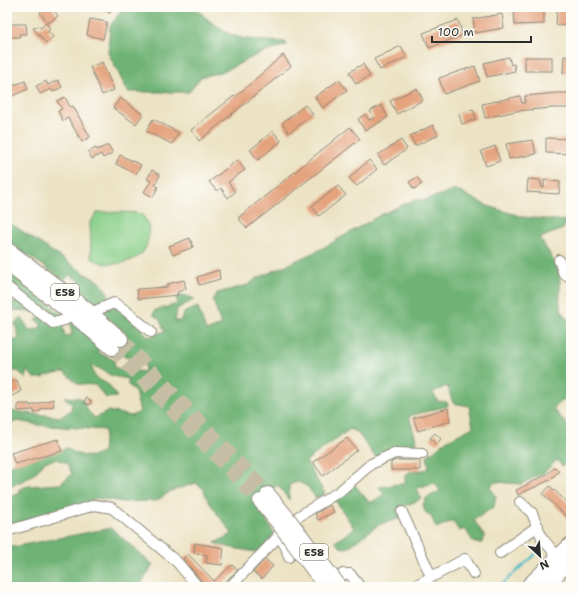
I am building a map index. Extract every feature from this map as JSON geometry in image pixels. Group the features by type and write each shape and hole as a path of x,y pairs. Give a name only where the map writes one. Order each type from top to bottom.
{"highway":[{"name":"E58","path":"7,249 83,306 116,344 74,316 7,264"},
{"name":"E58","path":"264,497 281,526 325,587"},
{"name":"E58","path":"281,526 340,587"},
{"path":"545,587 564,559 571,544"},
{"path":"528,587 564,559"}],"street":[{"path":"559,260 564,274 571,277"},
{"path":"7,287 53,322 65,320"},
{"path":"97,310 114,303 152,332"},
{"path":"230,587 281,526 340,491 370,464 396,453 422,454"},
{"path":"520,502 532,513 542,538 564,559"},
{"path":"7,531 95,505 112,508 177,562 198,587"},
{"path":"402,512 431,576"},
{"path":"281,526 289,558"},
{"path":"500,553 538,526"},
{"path":"413,587 465,559 474,574"},
{"path":"325,587 343,574 350,574 360,587"}],"green space":[{"path":"124,7 195,7 212,23 232,35 252,40 285,42 287,45 259,54 224,71 201,77 189,92 128,92 108,53 110,26"},
{"path":"456,190 488,206 523,217 567,221 563,229 540,238 558,270 560,281 560,306 565,317 571,322 571,375 568,379 571,393 553,409 571,429 571,460 562,466 557,460 544,473 521,484 495,482 490,487 496,496 494,507 474,520 485,537 482,543 474,543 465,529 459,531 453,521 436,528 431,516 425,512 423,505 426,498 440,491 435,483 417,488 421,498 397,509 401,518 378,525 347,548 340,547 335,542 354,528 335,500 354,484 370,503 384,494 379,487 405,483 405,475 410,472 429,469 427,456 446,441 473,427 469,406 453,403 447,386 433,392 437,401 447,402 448,406 409,416 417,443 376,458 357,432 350,429 306,461 325,494 316,498 307,486 298,482 289,485 289,500 278,485 257,503 274,534 259,553 226,547 215,543 232,534 211,505 204,489 196,483 171,491 156,501 123,502 97,498 53,515 7,528 7,498 21,493 19,489 28,486 60,484 72,474 67,463 57,459 44,462 33,475 19,483 7,486 7,466 67,448 80,455 94,456 103,452 105,430 38,425 18,421 7,424 7,413 11,411 61,417 71,410 72,403 64,397 81,398 88,411 95,418 109,411 131,416 140,412 135,391 128,385 128,379 112,376 99,368 91,366 95,377 109,385 117,397 106,398 95,385 78,384 64,372 45,376 44,378 34,378 27,370 26,379 18,371 7,371 7,338 8,342 19,339 15,323 22,318 29,330 40,329 41,324 36,320 40,317 62,324 65,336 72,335 70,321 95,339 99,353 114,360 115,368 145,372 145,361 125,357 115,349 127,334 100,312 114,306 140,327 148,337 165,331 159,319 153,315 155,310 178,304 176,298 184,295 195,299 177,309 175,321 180,321 185,312 198,307 206,331 221,325 213,300 217,293 248,285 256,279 321,249 380,215 414,200 425,200"},
{"path":"98,212 137,213 144,217 147,222 149,234 146,247 143,252 129,261 115,264 102,263 91,257 90,222"},
{"path":"7,221 87,275 99,281 109,294 96,309 85,300 77,287 80,281 70,275 64,280 7,241"},
{"path":"7,270 65,317 57,319 7,280"},
{"path":"21,302 34,311 7,310 7,303"},
{"path":"111,528 153,565 139,587 7,587 7,548"}],"building":[{"path":"44,7 52,7 58,16 48,23 40,13"},
{"path":"96,7 112,7 110,13"},
{"path":"557,9 571,10 571,26 556,25"},
{"path":"544,10 544,24 515,25 514,11"},
{"path":"502,14 504,28 475,33 473,19"},
{"path":"90,19 107,22 103,39 87,35"},
{"path":"458,20 463,35 429,48 423,33"},
{"path":"46,23 50,29 48,31 53,37 46,43 33,28 38,26 41,28"},
{"path":"7,24 26,24 27,34 19,34 20,37 9,37"},
{"path":"401,46 407,57 380,70 374,59"},
{"path":"283,55 291,66 199,141 191,130 234,96 235,97"},
{"path":"564,56 571,57 571,74 563,73"},
{"path":"509,57 511,65 514,64 515,71 487,77 484,63"},
{"path":"525,57 552,57 552,71 525,71"},
{"path":"102,62 114,90 102,95 90,67"},
{"path":"363,64 370,76 356,84 349,72"},
{"path":"475,66 480,81 444,94 439,78"},
{"path":"58,80 62,87 53,92 51,89 40,94 36,86 46,81 48,85"},
{"path":"339,80 347,90 323,108 315,97"},
{"path":"25,81 28,89 8,98 7,88"},
{"path":"417,88 423,100 397,114 390,101"},
{"path":"571,93 571,108 516,111 485,118 482,104 520,96 522,103 525,103 525,96"},
{"path":"65,97 70,107 73,106 90,137 82,142 68,118 63,121 58,111 62,109 57,101"},
{"path":"120,98 143,114 136,124 113,108"},
{"path":"305,105 313,114 289,133 282,123"},
{"path":"381,105 388,117 365,131 358,119 365,114 369,120 374,118 370,111"},
{"path":"473,109 476,119 462,124 459,114"},
{"path":"153,119 179,133 172,144 146,131"},
{"path":"433,125 438,135 415,146 410,136"},
{"path":"350,127 360,139 247,228 238,218"},
{"path":"273,131 281,141 258,160 250,150"},
{"path":"546,138 571,139 571,154 546,153"},
{"path":"401,140 407,149 384,165 378,155"},
{"path":"533,140 536,154 509,159 506,144"},
{"path":"108,145 113,153 103,158 101,154 92,159 88,152"},
{"path":"495,146 500,161 486,166 481,151"},
{"path":"120,155 141,165 136,174 116,164"},
{"path":"237,160 245,170 228,182 235,192 228,198 221,188 217,191 209,182"},
{"path":"369,160 377,169 357,186 349,178"},
{"path":"152,170 160,175 155,185 158,187 153,197 144,192 151,181 147,179"},
{"path":"417,177 422,184 414,189 409,182"},
{"path":"528,179 540,180 542,188 544,188 544,180 560,182 559,194 527,192"},
{"path":"338,186 346,195 319,216 312,206"},
{"path":"190,238 193,247 173,255 169,246"},
{"path":"219,270 220,279 199,285 197,277"},
{"path":"184,280 186,289 177,292 178,295 138,299 137,289 167,287 167,284"},
{"path":"17,380 21,391 7,399 7,383"},
{"path":"86,398 91,400 90,405 84,403"},
{"path":"53,399 54,406 41,409 41,411 34,413 34,410 18,411 18,404 30,404 30,406"},
{"path":"448,408 450,421 418,431 413,418"},
{"path":"435,433 441,439 436,444 430,438"},
{"path":"347,438 357,450 323,476 313,462"},
{"path":"58,439 62,451 15,464 11,453"},
{"path":"396,460 420,460 420,470 391,470 391,462"},
{"path":"555,467 559,471 550,480 518,495 516,490 546,475"},
{"path":"550,486 571,506 571,521 543,494"},
{"path":"330,505 334,512 318,520 315,514"},
{"path":"195,543 224,548 222,565 206,563 207,555 194,553"},
{"path":"188,554 214,581 232,565 238,570 219,587 207,587 183,559"},
{"path":"265,559 273,566 262,579 253,572"}],"waterway":[{"path":"499,587 542,548"}],"tunnel":[{"path":"121,339 268,494"},
{"path":"112,348 260,501"}]}
